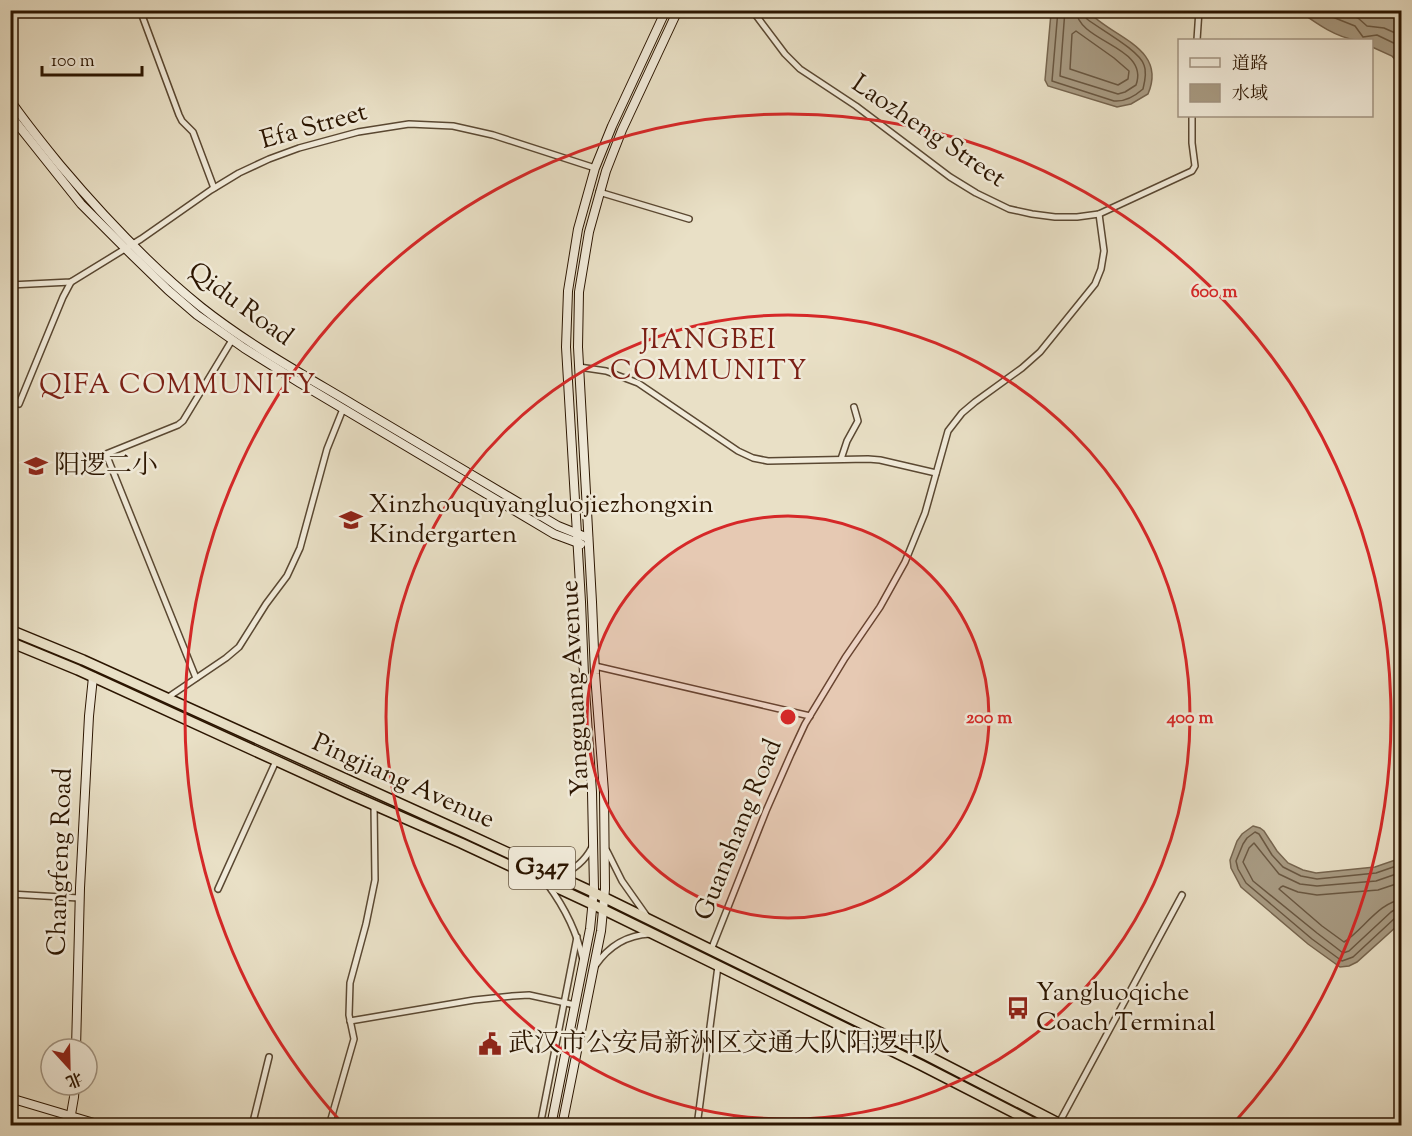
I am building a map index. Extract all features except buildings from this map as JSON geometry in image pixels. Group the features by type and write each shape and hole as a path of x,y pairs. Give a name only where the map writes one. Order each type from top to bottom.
{"highway":[{"name":"Pingjiang Avenue","path":"10,630 74,656 558,876 915,1049 1061,1124"},
{"name":"Pingjiang Avenue","path":"10,642 93,677 548,883 1040,1125"}],"street":[{"path":"140,10 179,115 193,132 214,188"},
{"name":"Yangguang Avenue","path":"551,1125 594,893 592,792 566,347 571,270 578,230 595,168 666,10"},
{"name":"Yangguang Avenue","path":"562,1125 604,910 604,792 577,329 579,292 589,232 609,161 678,10"},
{"name":"Laozheng Street","path":"752,10 785,54 800,69 856,106 950,177 1009,209 1066,217 1099,214 1192,171 1195,166 1192,117"},
{"path":"1197,39 1199,10"},
{"name":"Qidu Road","path":"10,100 88,198 180,301 291,378 554,534 589,548"},
{"name":"Qidu Road","path":"10,115 81,204 202,308 304,376 558,526 588,538"},
{"name":"Efa Street","path":"71,282 214,188 254,165 299,148 358,132 409,124 440,124 480,131 595,168"},
{"path":"599,192 689,219"},
{"name":"Guanshang Road","path":"711,950 766,811 810,716 845,658 880,607 905,562 926,513 948,431 975,402 1027,365 1040,352 1095,284 1101,269 1104,251 1099,214"},
{"path":"10,285 71,282"},
{"path":"20,404 71,282"},
{"path":"196,678 106,454 183,421 232,339"},
{"path":"579,367 606,371 638,383 738,451 753,458 768,461 880,460 936,473"},
{"path":"841,459 847,441 858,422 854,407"},
{"path":"166,698 233,653 292,567 300,548 327,449 343,409"},
{"path":"595,666 810,716"},
{"name":"Changfeng Road","path":"76,1037 88,716 93,677"},
{"path":"218,889 276,760"},
{"path":"329,1125 354,1039 349,1015 350,983 375,880 374,805"},
{"path":"604,845 621,881 651,920"},
{"path":"558,876 585,859 593,846"},
{"path":"548,883 562,905 577,937 583,962"},
{"path":"10,894 80,897"},
{"path":"1061,1124 1182,895"},
{"path":"593,970 601,958 617,944 631,937 653,934"},
{"path":"540,1125 577,937"},
{"path":"697,1125 718,966"},
{"path":"350,1021 474,1000 512,996 529,995 575,1005"},
{"path":"252,1125 270,1057"},
{"path":"69,1125 74,1097"},
{"path":"10,1098 104,1125"}],"water":[{"path":"1053,11 1088,11 1134,45 1144,54 1150,65 1152,78 1148,94 1131,104 1117,107 1048,86 1045,80"},
{"path":"1299,11 1401,11 1401,67 1392,56 1373,47 1373,39 1348,38 1326,29"},
{"path":"1253,826 1264,831 1288,863 1316,873 1375,867 1401,858 1401,919 1397,926 1357,962 1340,967 1308,944 1241,887 1231,868 1230,860 1237,841"}],"place":[{"name":"阳逻二小","path":"36,466"},
{"name":"Xinzhouquyangluojiezhongxin Kindergarten","path":"351,520"},
{"name":"Yangluoqiche Coach Terminal","path":"1018,1008"},
{"name":"武汉市公安局新洲区交通大队阳逻中队","path":"490,1044"}],"district":[{"name":"JIANGBEI COMMUNITY","path":"709,356"},
{"name":"QIFA COMMUNITY","path":"178,386"}]}
